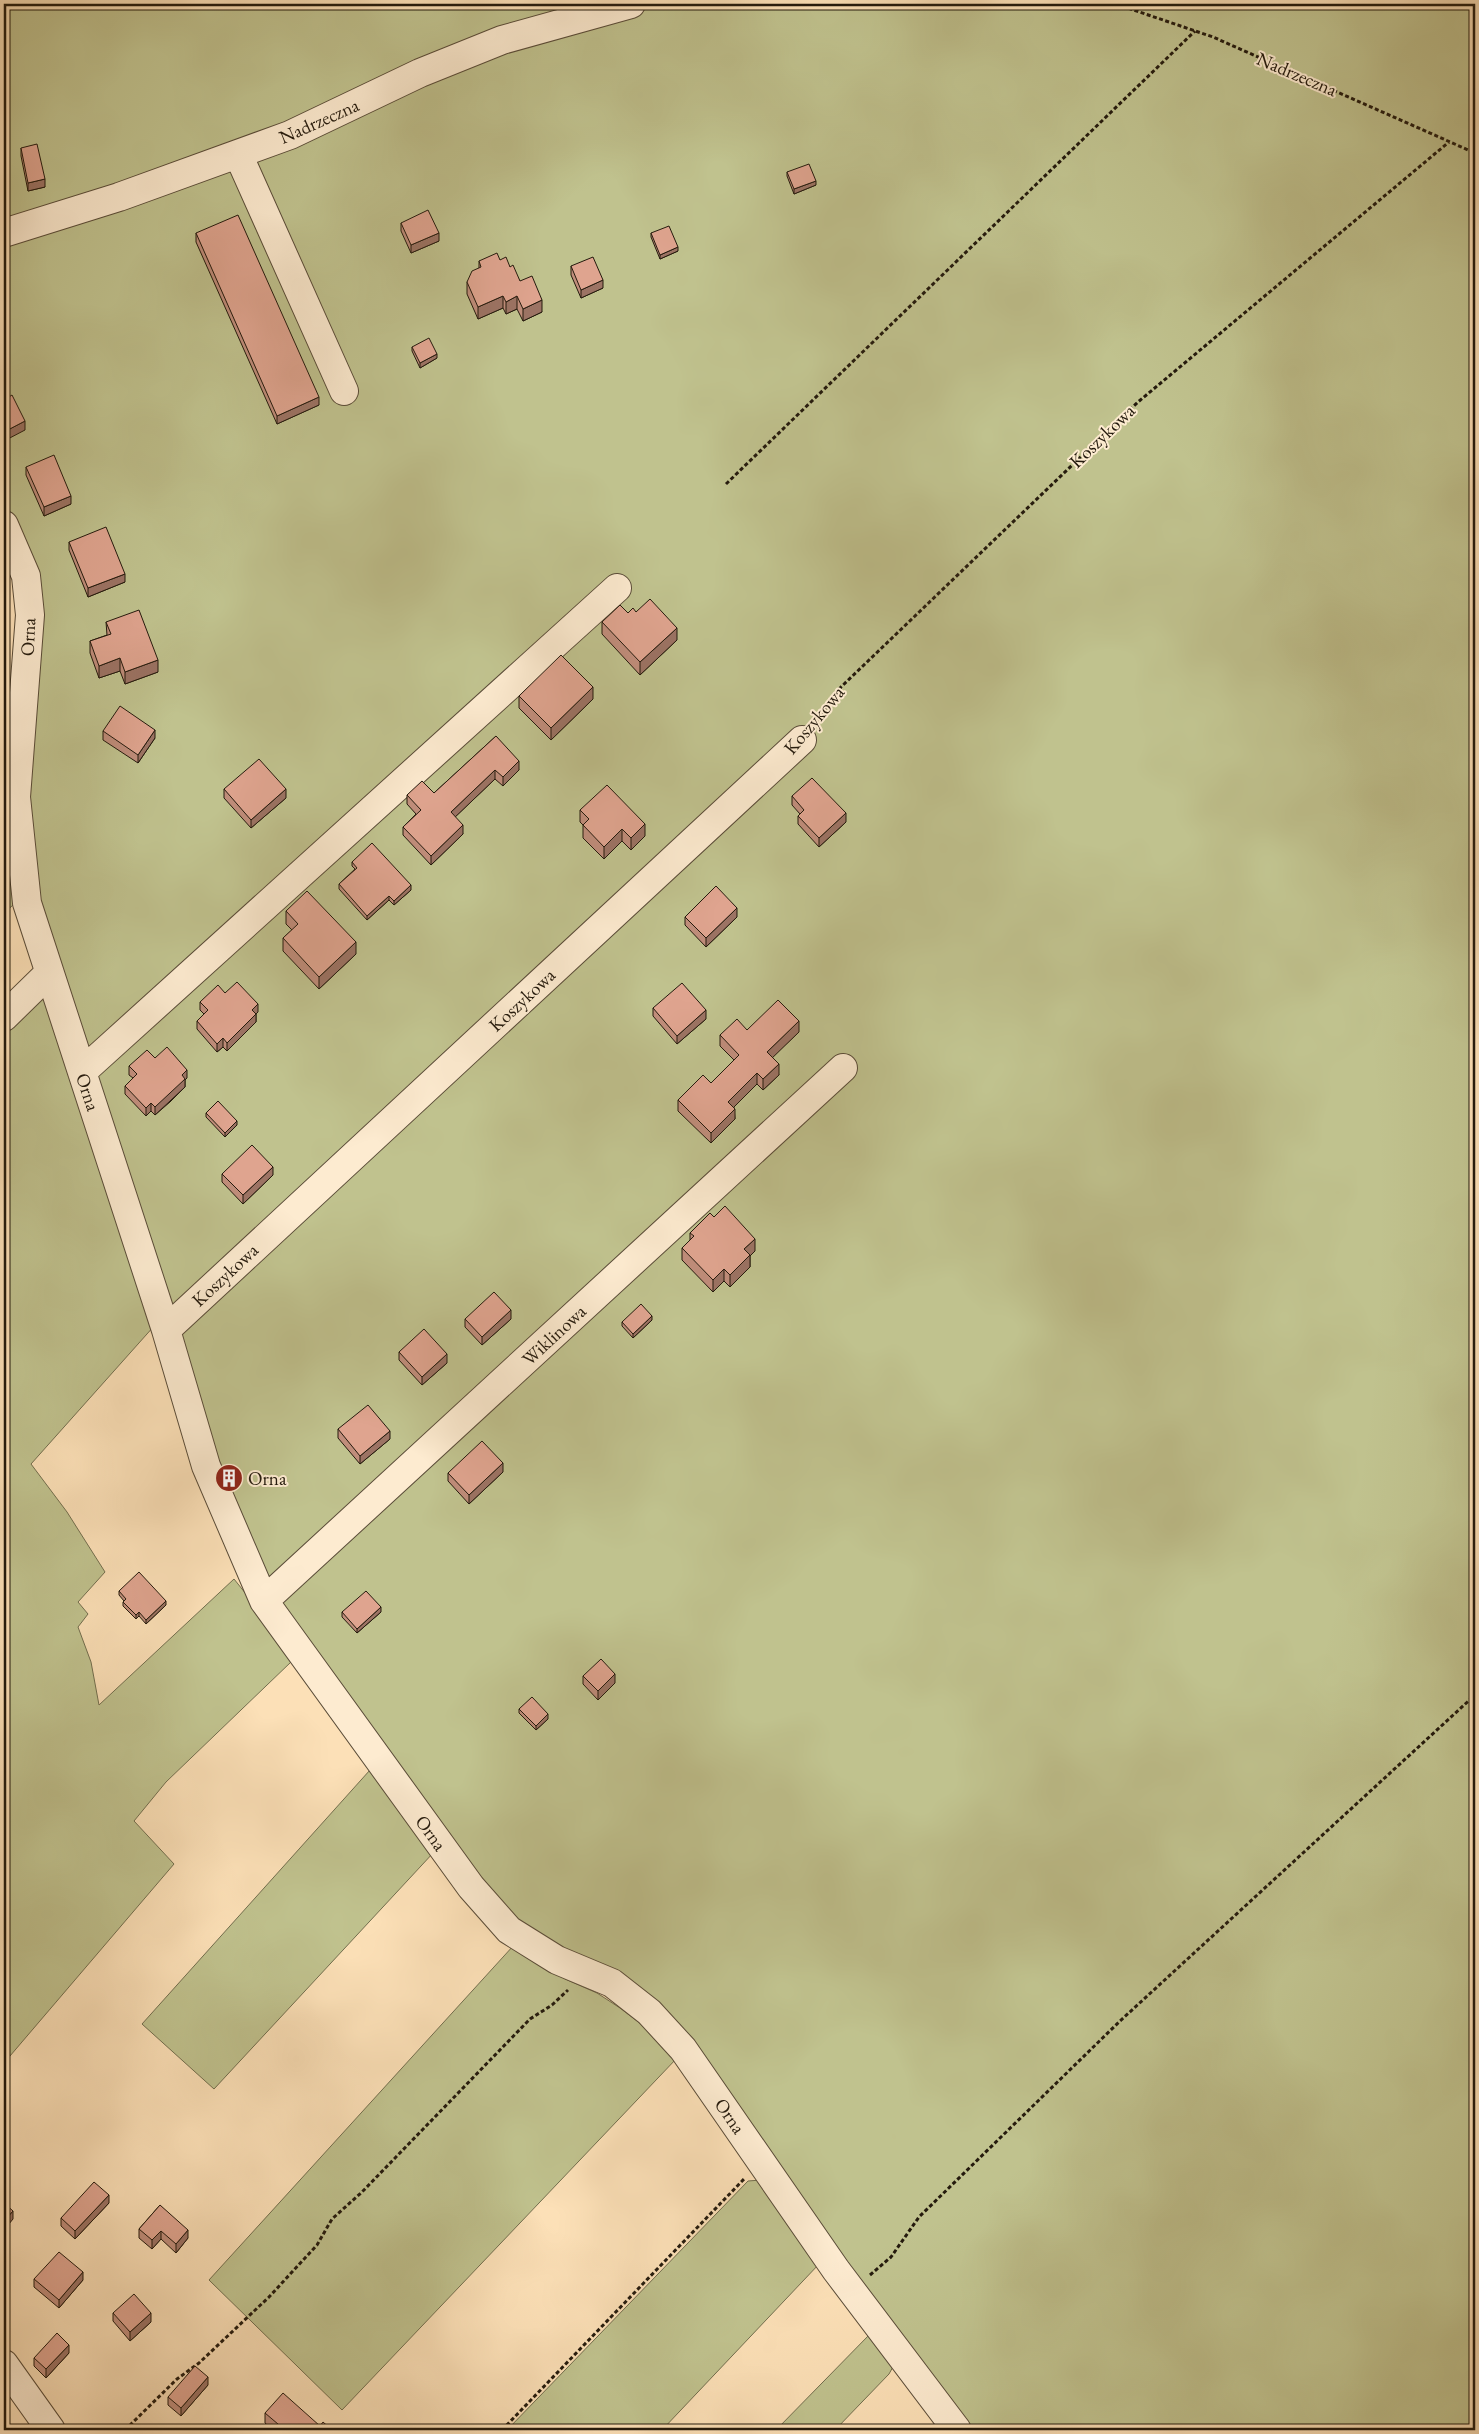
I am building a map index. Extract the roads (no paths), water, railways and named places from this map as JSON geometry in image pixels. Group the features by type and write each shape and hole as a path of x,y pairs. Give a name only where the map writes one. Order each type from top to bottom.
{"street":[{"name":"Nadrzeczna","path":"4,233 119,197 290,135 420,73 502,40 631,4"},
{"path":"238,154 344,391"},
{"name":"Orna","path":"4,525 26,576 30,615 13,727 16,797 27,903 166,1330 206,1466 264,1601 471,1887 509,1930 557,1960 612,1983 649,2012 683,2049 848,2285 957,2430"},
{"path":"82,1072 617,588"},
{"name":"Koszykowa","path":"166,1330 802,740"},
{"path":"4,1017 49,973"},
{"name":"Wiklinowa","path":"264,1601 843,1068"},
{"path":"4,2364 50,2430"}],"place":[{"name":"Orna","path":"229,1478"}]}
